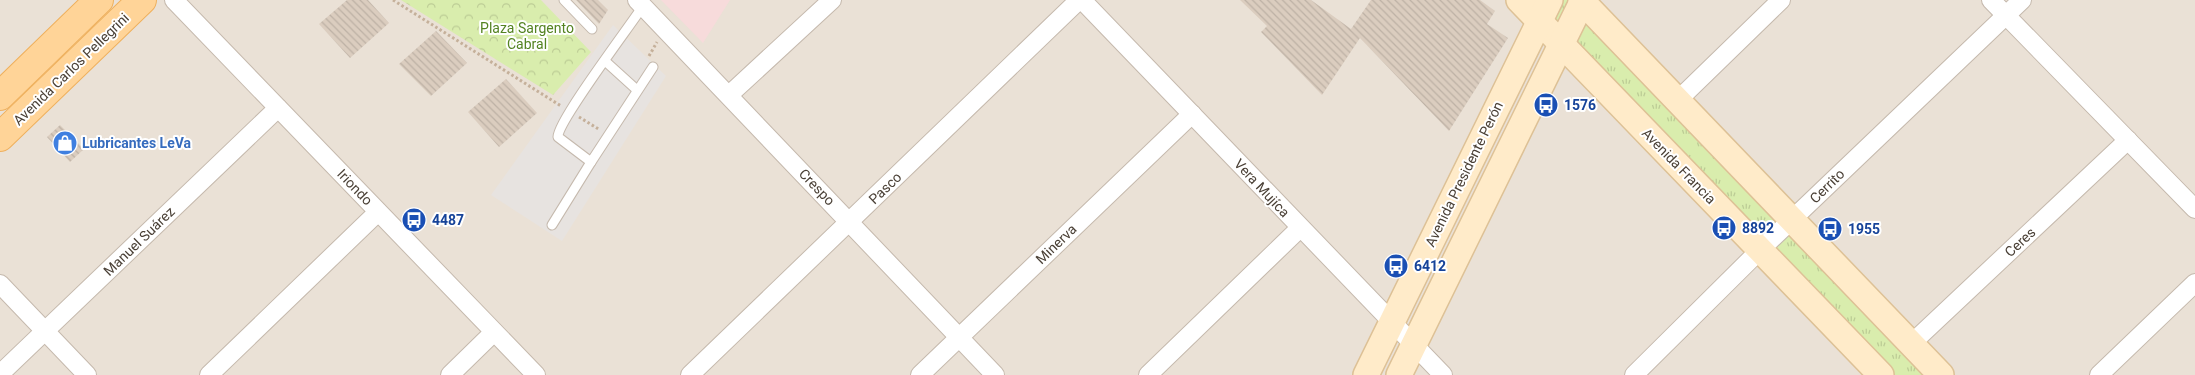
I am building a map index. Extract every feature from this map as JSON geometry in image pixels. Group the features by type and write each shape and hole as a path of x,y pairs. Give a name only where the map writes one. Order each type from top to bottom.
{"main road":[{"path":"0,96 99,0"},
{"name":"Avenida Carlos Pellegrini","path":"0,137 142,0"},
{"name":"Avenida Francia","path":"1519,0 1544,10 1561,44 1880,374"},
{"path":"1399,375 1582,0 1942,375"},
{"name":"Avenida Presidente Perón","path":"1366,375 1544,10"}],"street":[{"name":"Iriondo","path":"174,0 536,375"},
{"path":"729,96 832,0"},
{"name":"Vera Mujíca","path":"1081,0 1443,375"},
{"name":"Pasco","path":"690,375 1081,0"},
{"path":"1678,101 1781,0"},
{"path":"1991,0 2195,209"},
{"name":"Cerrito","path":"1634,375 1760,250 2022,0"},
{"name":"Crespo","path":"640,3 995,375"},
{"name":"Manuel Suárez","path":"0,374 278,108"},
{"name":"Minerva","path":"920,375 1192,114"},
{"name":"Ceres","path":"1912,344 2128,140"},
{"path":"209,375 378,212"},
{"path":"1148,375 1300,228"},
{"path":"2099,375 2195,282"},
{"path":"0,284 87,375"},
{"path":"450,375 494,332"}],"lane":[{"path":"564,0 592,29"},
{"path":"591,162 558,137 558,132 570,111 605,61 640,3"},
{"path":"605,61 637,90"},
{"path":"552,225 653,67"}],"path":[{"path":"393,0 601,131"}],"shaded area":[{"path":"0,0 2195,0 2195,375 0,375"},
{"path":"661,0 730,0 703,43"},
{"path":"613,25 666,76 562,241 491,195"}],"green space":[{"name":"Plaza Sargento Cabral","path":"401,0 541,0 591,52 553,95"},
{"path":"1519,0 1581,0 1941,375 1881,375"}],"building":[{"path":"347,0 368,0 389,23 350,58 319,24"},
{"path":"576,0 598,0 608,10 599,24"},
{"path":"1240,0 1311,0 1351,29 1371,0 1480,0 1495,11 1487,24 1508,38 1449,131 1360,38 1322,95 1261,32 1267,26"},
{"path":"436,31 467,63 431,96 399,64"},
{"path":"506,79 537,113 499,147 468,112"},
{"name":"Lubricantes LeVa","path":"60,125 84,149 70,162 47,137"}],"place":[{"name":"1576","path":"1546,105"},
{"name":"Lubricantes LeVa","path":"65,143"},
{"name":"4487","path":"414,220"},
{"name":"8892","path":"1724,228"},
{"name":"1955","path":"1830,229"},
{"name":"6412","path":"1396,266"}]}
